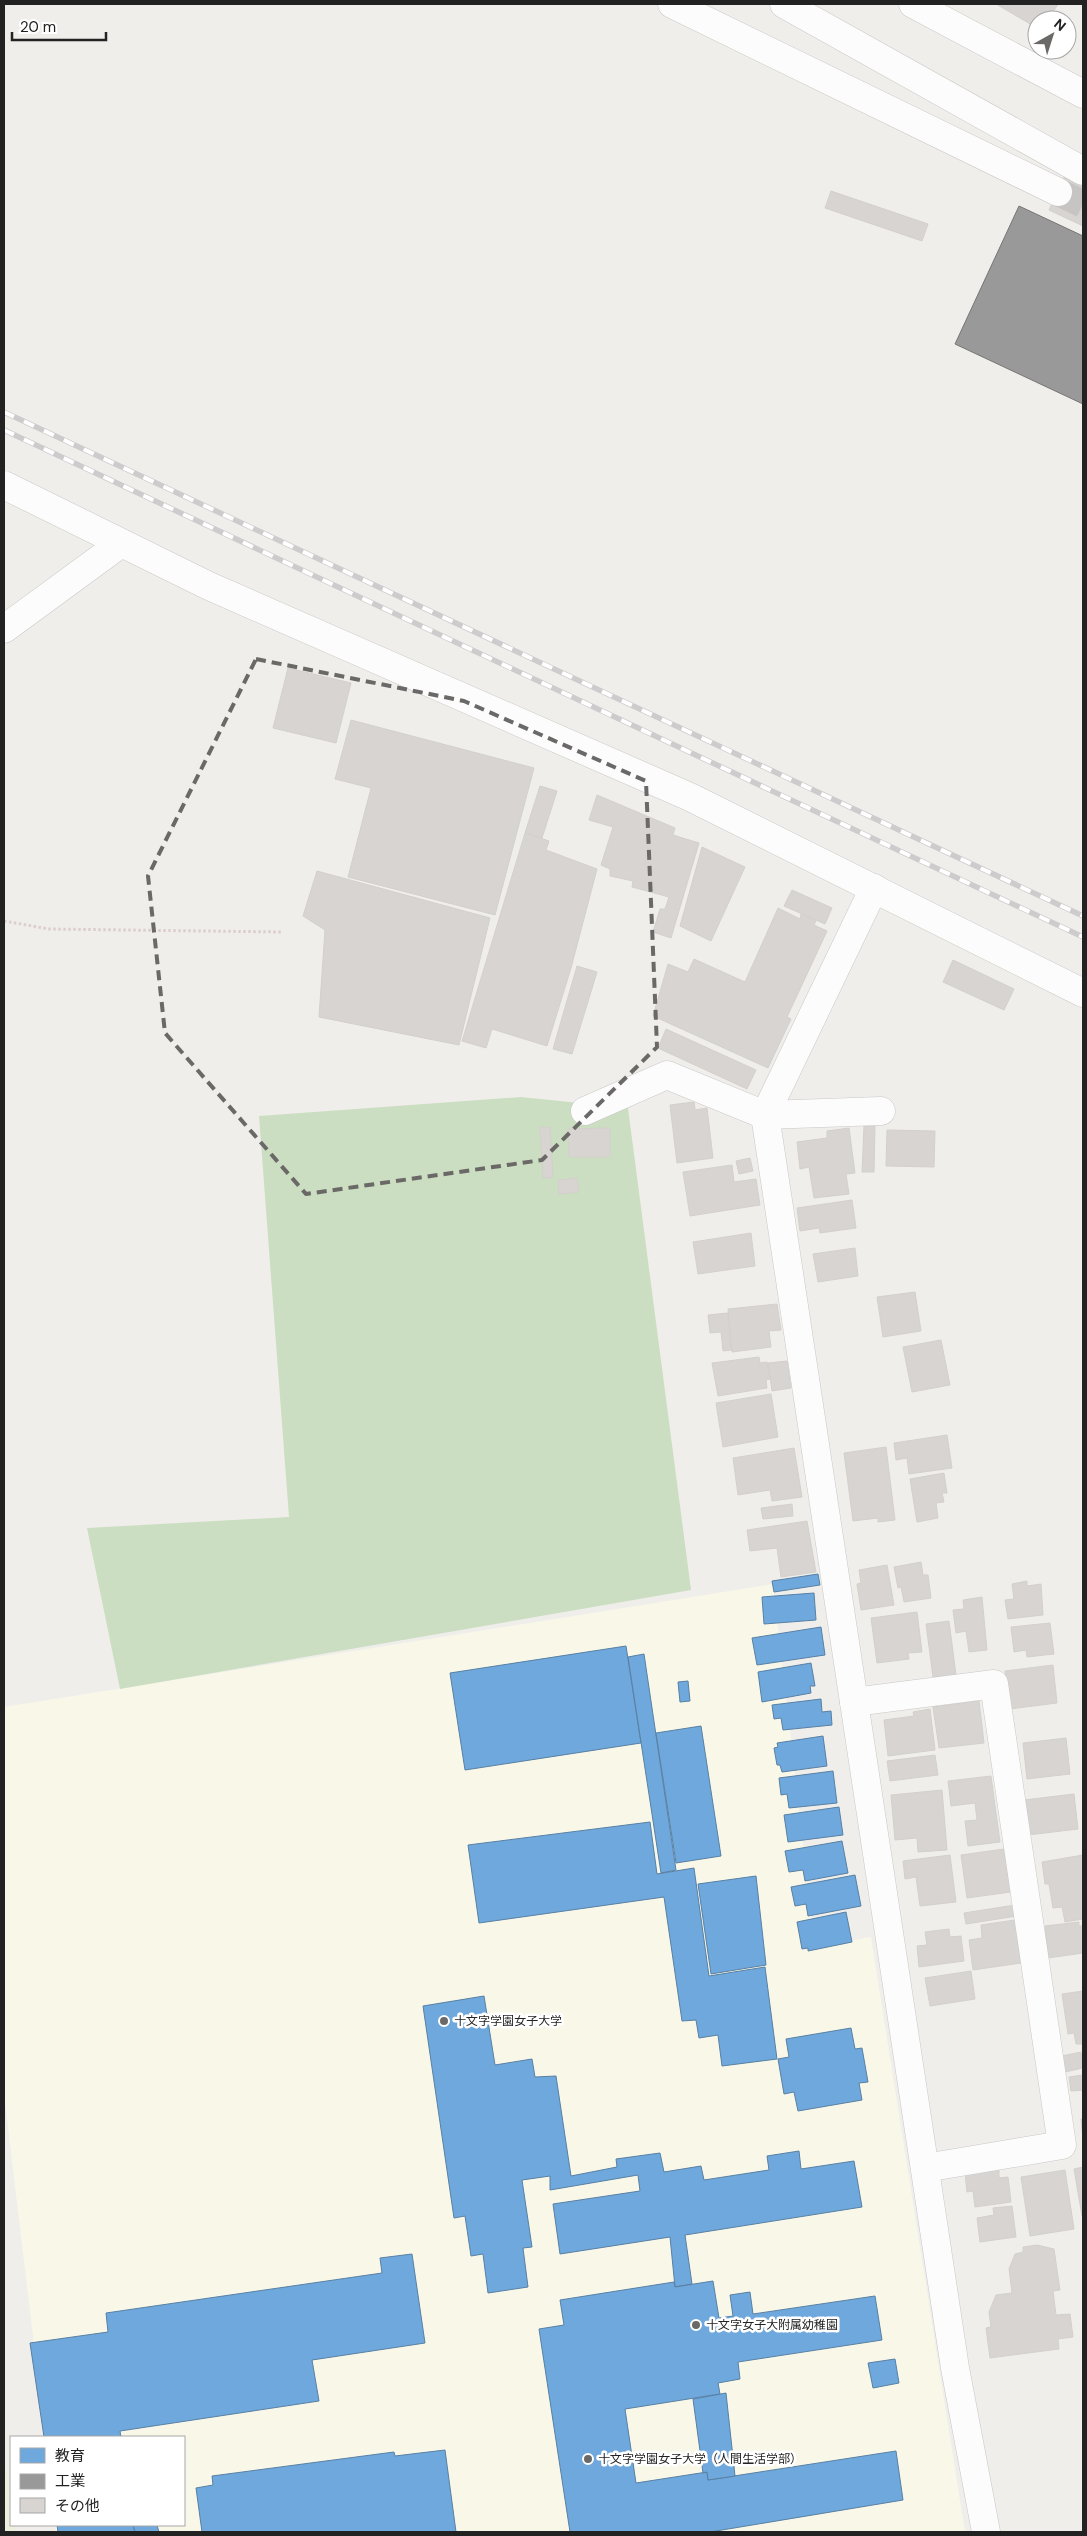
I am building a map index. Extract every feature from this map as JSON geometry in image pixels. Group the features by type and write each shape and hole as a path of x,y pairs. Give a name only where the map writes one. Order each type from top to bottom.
{"street":[{"path":"672,4 1058,192"},
{"path":"784,4 1083,171"},
{"path":"913,4 1083,94"},
{"path":"4,485 120,544 209,586 690,797 1083,993"},
{"path":"4,629 120,544"},
{"path":"874,888 765,1115 955,2368 986,2532"},
{"path":"585,1111 667,1075 765,1115 881,1111"},
{"path":"854,1702 994,1684 1062,2145 925,2168"}],"path":[{"path":"4,921 49,929 283,932"}],"highlighted area":[{"path":"256,659 464,701 646,781 657,1047 542,1160 306,1194 165,1033 148,876"}],"shaded area":[{"name":"十文字学園女子大学","path":"773,1584 815,1947 871,1937 965,2532 56,2532 55,2526 185,2526 185,2436 45,2436 4,2094 4,1707"}],"green space":[{"path":"521,1097 628,1108 691,1590 120,1689 87,1528 289,1517 259,1116"},
{"path":"4,2451 10,2491 10,2526 16,2526 17,2532 4,2532"}],"building: 教育":[{"path":"818,1574 820,1585 774,1592 772,1581"},
{"path":"814,1593 816,1620 764,1624 762,1597"},
{"path":"821,1627 825,1655 757,1665 752,1638"},
{"path":"626,1646 641,1743 465,1770 450,1673"},
{"path":"644,1654 676,1870 661,1873 628,1657"},
{"path":"811,1663 815,1686 810,1686 811,1693 762,1702 758,1672"},
{"path":"688,1681 690,1701 680,1702 678,1682"},
{"path":"821,1699 822,1712 831,1711 832,1725 783,1730 781,1718 774,1719 772,1705"},
{"path":"701,1726 721,1856 676,1863 656,1733"},
{"path":"823,1736 827,1766 782,1772 780,1765 777,1765 774,1748 778,1747 777,1743"},
{"path":"833,1771 837,1803 789,1808 787,1794 781,1795 779,1778"},
{"path":"839,1807 843,1835 788,1842 784,1815"},
{"path":"650,1822 657,1874 694,1868 709,1976 765,1967 777,2059 722,2066 718,2035 699,2038 696,2020 682,2021 664,1897 479,1923 468,1845"},
{"path":"842,1841 848,1873 805,1881 803,1870 789,1872 785,1851"},
{"path":"855,1875 861,1906 808,1916 806,1904 795,1906 791,1887"},
{"path":"756,1876 766,1965 711,1974 698,1884"},
{"path":"846,1912 852,1942 808,1951 808,1948 802,1949 797,1922"},
{"path":"484,1996 495,2065 532,2059 535,2077 556,2076 571,2176 617,2167 616,2159 660,2153 664,2172 701,2166 704,2180 769,2170 767,2156 799,2151 801,2169 854,2161 862,2207 685,2235 692,2284 675,2287 670,2237 560,2254 553,2204 640,2191 638,2175 550,2190 550,2176 522,2180 532,2247 523,2248 528,2287 488,2293 483,2254 471,2256 465,2216 454,2218 423,2006"},
{"path":"851,2028 855,2049 862,2048 868,2082 859,2083 862,2100 798,2111 794,2092 784,2094 778,2059 789,2057 786,2039"},
{"path":"412,2254 425,2343 312,2360 319,2401 120,2431 121,2436 44,2436 30,2343 108,2332 106,2313 382,2273 380,2258"},
{"path":"713,2281 719,2318 733,2316 730,2295 750,2292 753,2314 875,2296 882,2340 738,2362 740,2379 718,2383 720,2394 625,2409 636,2483 707,2472 708,2480 896,2451 903,2500 710,2532 570,2532 539,2329 564,2325 560,2300 674,2282 675,2287"},
{"path":"895,2359 899,2383 873,2388 868,2363"},
{"path":"726,2393 735,2476 708,2480 707,2472 703,2473 693,2399"},
{"path":"445,2450 456,2532 202,2532 196,2488 213,2485 212,2476 394,2452 395,2456"},
{"path":"57,2526 133,2526 135,2532 58,2532"},
{"path":"133,2526 157,2526 159,2532 135,2532"}],"building: 工業":[{"path":"1019,206 1083,236 1083,404 955,344"}],"building: その他":[{"path":"996,4 1058,4 1054,10 1027,10 1027,22"},
{"path":"1067,171 1083,178 1083,226 1049,210"},
{"path":"831,191 928,224 922,241 825,208"},
{"path":"288,668 351,683 336,743 273,728"},
{"path":"351,720 534,768 495,915 348,877 371,788 335,779"},
{"path":"540,786 557,791 542,838 525,833"},
{"path":"597,795 675,828 673,835 699,843 671,938 653,932 660,909 665,909 669,897 632,887 633,881 610,876 610,869 601,865 613,827 589,820"},
{"path":"525,833 549,841 546,850 597,869 571,968 547,1046 492,1029 486,1048 462,1041"},
{"path":"702,847 745,867 711,941 680,926"},
{"path":"317,871 490,918 459,1045 319,1017 325,930 303,916"},
{"path":"792,890 832,908 825,924 784,906"},
{"path":"778,908 800,919 801,914 816,921 814,925 827,931 787,1017 791,1019 768,1068 653,1016 668,964 688,972 694,959 745,982"},
{"path":"953,960 1014,989 1004,1010 943,982"},
{"path":"577,966 597,972 572,1054 553,1049"},
{"path":"666,1029 756,1070 747,1089 658,1048"},
{"path":"694,1102 695,1110 707,1108 713,1158 677,1163 670,1105"},
{"path":"864,1126 875,1126 874,1172 862,1172"},
{"path":"540,1127 550,1127 553,1177 543,1178"},
{"path":"610,1128 610,1157 569,1157 568,1129"},
{"path":"849,1128 855,1173 846,1174 849,1194 814,1198 809,1167 800,1169 797,1142 827,1138 827,1131"},
{"path":"887,1130 935,1131 934,1167 886,1166"},
{"path":"750,1158 753,1171 739,1174 736,1161"},
{"path":"732,1165 734,1182 756,1179 760,1205 690,1216 683,1172"},
{"path":"577,1178 579,1192 559,1194 558,1180"},
{"path":"852,1200 856,1228 820,1233 819,1228 800,1231 797,1208"},
{"path":"751,1233 755,1266 698,1274 693,1242"},
{"path":"855,1248 858,1276 818,1282 813,1254"},
{"path":"915,1292 921,1331 883,1337 877,1297"},
{"path":"777,1304 781,1330 769,1331 771,1347 732,1352 728,1309"},
{"path":"728,1313 731,1350 723,1351 721,1332 710,1333 708,1315"},
{"path":"941,1340 950,1385 912,1392 903,1347"},
{"path":"759,1357 760,1363 767,1362 770,1379 766,1380 767,1388 718,1396 712,1363"},
{"path":"787,1361 791,1388 772,1391 768,1363"},
{"path":"771,1394 778,1437 723,1447 716,1403"},
{"path":"947,1435 952,1468 909,1474 907,1458 896,1460 894,1443"},
{"path":"886,1447 895,1520 878,1522 878,1518 853,1521 844,1453"},
{"path":"794,1448 802,1497 772,1501 770,1490 738,1495 733,1458"},
{"path":"944,1473 947,1493 942,1493 944,1502 936,1503 938,1518 917,1522 910,1479"},
{"path":"792,1504 793,1516 763,1519 761,1508"},
{"path":"807,1521 816,1572 781,1577 777,1548 750,1551 747,1530"},
{"path":"921,1562 923,1575 928,1575 931,1598 904,1602 901,1587 898,1588 894,1567"},
{"path":"887,1565 894,1605 861,1610 857,1584 861,1583 859,1570"},
{"path":"1027,1581 1027,1586 1041,1584 1043,1615 1008,1619 1005,1600 1014,1599 1012,1584"},
{"path":"982,1597 987,1650 969,1652 966,1631 956,1633 953,1610 964,1609 963,1600"},
{"path":"917,1612 922,1652 908,1653 909,1659 877,1663 871,1618"},
{"path":"949,1621 956,1675 933,1677 926,1624"},
{"path":"1050,1623 1054,1654 1027,1657 1026,1650 1014,1652 1011,1627"},
{"path":"1053,1665 1057,1703 1010,1709 1005,1671"},
{"path":"979,1701 984,1743 939,1748 933,1707"},
{"path":"930,1709 935,1750 888,1756 884,1720 914,1716 913,1712"},
{"path":"1066,1738 1070,1774 1027,1779 1023,1743"},
{"path":"935,1755 938,1775 890,1781 887,1761"},
{"path":"991,1776 1000,1842 968,1846 965,1821 977,1820 975,1803 951,1806 948,1781"},
{"path":"942,1790 947,1850 918,1852 917,1838 895,1840 891,1795"},
{"path":"1074,1794 1078,1829 1028,1835 1024,1800"},
{"path":"1004,1849 1011,1892 967,1898 961,1855"},
{"path":"950,1855 956,1902 920,1906 916,1877 905,1879 903,1861"},
{"path":"1083,1855 1083,1919 1065,1922 1062,1907 1053,1908 1049,1884 1045,1884 1042,1862"},
{"path":"1015,1905 1017,1916 966,1924 964,1913"},
{"path":"1015,1920 1021,1963 973,1970 969,1940 982,1938 981,1925"},
{"path":"1079,1922 1079,1926 1083,1926 1083,1953 1048,1958 1045,1926"},
{"path":"949,1929 950,1937 961,1936 964,1961 919,1967 917,1946 927,1945 925,1932"},
{"path":"971,1971 975,1999 930,2006 925,1978"},
{"path":"1083,1991 1083,2044 1076,2044 1074,2033 1068,2034 1062,1994"},
{"path":"1081,2052 1083,2068 1065,2072 1062,2056"},
{"path":"1083,2075 1083,2090 1071,2091 1069,2077"},
{"path":"1081,2119 1083,2119 1083,2139"},
{"path":"1083,2167 1083,2215 1082,2216 1074,2169"},
{"path":"999,2169 999,2178 1008,2177 1011,2202 975,2207 973,2191 967,2192 965,2173"},
{"path":"1065,2170 1074,2229 1030,2236 1021,2177"},
{"path":"1012,2206 1016,2237 980,2242 977,2218 994,2215 993,2208"},
{"path":"1037,2245 1054,2249 1060,2290 1053,2291 1056,2315 1070,2314 1073,2337 1058,2339 1059,2349 990,2358 986,2328 991,2327 989,2312 996,2295 1012,2293 1009,2269 1015,2254 1023,2252 1023,2247"}],"tunnel":[{"path":"1058,192 1083,204"}],"railway":[{"path":"4,412 1083,916"},
{"path":"4,430 1083,937"}],"place":[{"name":"十文字学園女子大学","path":"444,2021"},
{"name":"十文字女子大附属幼稚園","path":"696,2325"},
{"name":"十文字学園女子大学（人間生活学部）","path":"588,2459"}]}
